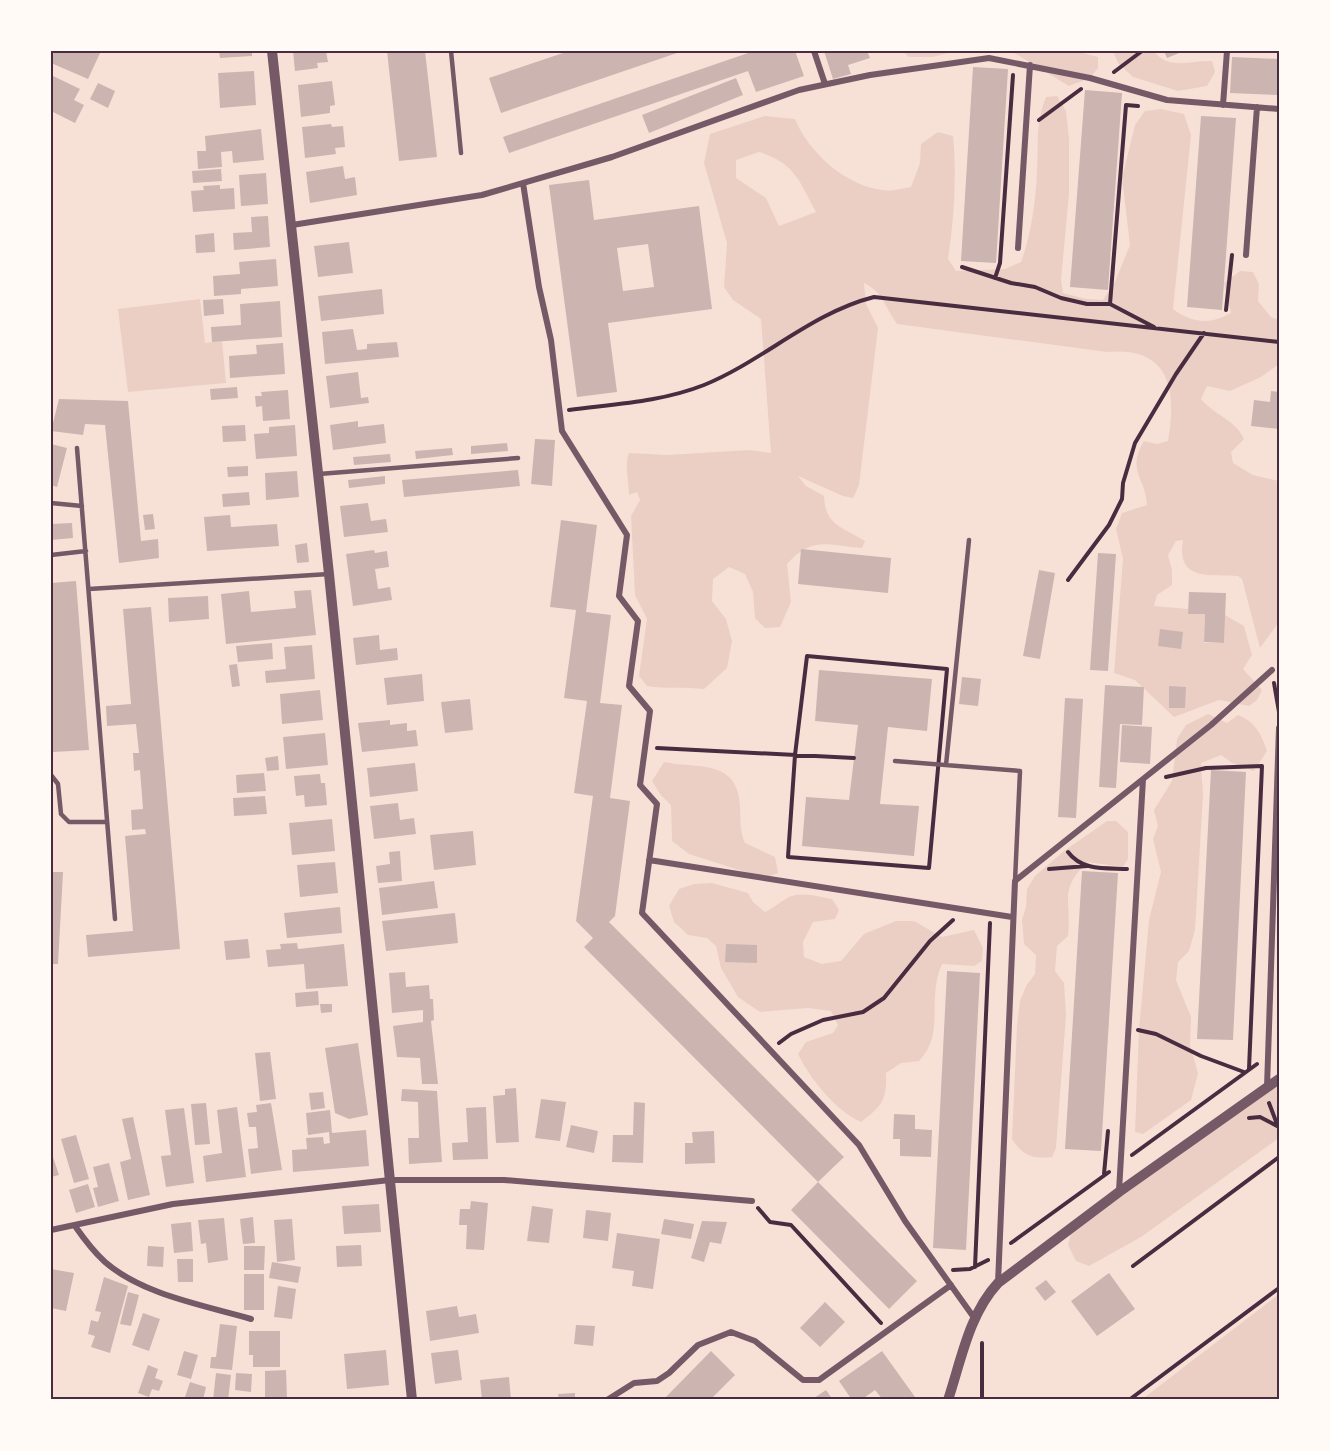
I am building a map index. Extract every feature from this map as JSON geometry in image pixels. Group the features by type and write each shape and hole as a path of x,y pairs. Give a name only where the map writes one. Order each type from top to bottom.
{"street":[{"path":"272,51 319,474 412,1400"},
{"path":"814,51 825,84"},
{"path":"1222,105 1227,51"},
{"path":"292,225 482,195 612,157 799,90 989,58 1030,65 1167,100 1279,109"},
{"path":"1018,248 1030,65"},
{"path":"1246,255 1257,107"},
{"path":"523,183 539,287 551,340 562,431 627,535 619,596 638,621 629,686 650,711 640,785 657,804 642,913 859,1145 905,1221 975,1319"},
{"path":"998,1283 1015,881 1143,781 1211,725 1272,670"},
{"path":"1267,1088 1279,728"},
{"path":"1119,1192 1143,781"},
{"path":"649,860 1012,917"},
{"path":"948,1400 975,1319 985,1297 998,1283 1119,1192 1279,1079"},
{"path":"51,1230 173,1204 390,1180 504,1180 752,1201"},
{"path":"75,1226 106,1263 125,1275 157,1290 251,1319"},
{"path":"607,1400 634,1383 657,1381 669,1373 698,1345 731,1332 755,1341 793,1374 812,1382 819,1380 951,1286"}],"lane":[{"path":"451,51 461,153"},
{"path":"77,448 115,919"},
{"path":"319,474 518,458"},
{"path":"51,503 82,506"},
{"path":"946,765 969,540"},
{"path":"51,555 86,551"},
{"path":"89,589 329,574"},
{"path":"895,761 1020,771 1015,881"},
{"path":"51,775 58,784 61,814 69,822 107,822"}],"path":[{"path":"1111,74 1122,77"},
{"path":"1110,304 1126,105 1148,106"},
{"path":"994,278 1000,263"},
{"path":"962,267 994,278 1035,287 1061,298 1087,304 1110,304 1157,328"},
{"path":"558,412 670,396 705,384 786,341 815,320 853,303 874,297 1279,342"},
{"path":"1068,580 1109,525 1122,499 1123,483 1135,443 1176,374 1204,333"},
{"path":"807,656 947,669 929,868 788,857 795,755 807,656"},
{"path":"645,747 854,758"},
{"path":"1143,781 1206,768 1262,766 1247,1071"},
{"path":"1062,844 1075,862 1087,866"},
{"path":"1034,866 1042,869 1063,870 1087,866 1127,869"},
{"path":"770,1050 791,1034 823,1020 863,1012 884,998 930,940 965,910"},
{"path":"975,1267 990,914"},
{"path":"1129,1030 1145,1030 1218,1064 1247,1071"},
{"path":"944,1276 950,1271 975,1267 999,1252 1268,1055"},
{"path":"1267,1088 1272,1117 1279,1127"},
{"path":"1246,1118 1260,1117 1279,1127"},
{"path":"1133,1266 1279,1157"},
{"path":"752,1201 770,1222 791,1225 888,1331"},
{"path":"1129,1400 1279,1288"},
{"path":"882,1325 891,1318"},
{"path":"975,1319 982,1344"},
{"path":"982,1400 984,1334"}],"shaded area":[{"path":"902,51 957,51 932,57 909,57"},
{"path":"1011,51 1079,52 1098,57 1098,68 1090,78 1069,86"},
{"path":"1113,51 1154,51 1166,61 1173,63 1212,61 1215,72 1207,86 1178,91 1133,77 1118,63"},
{"path":"1057,96 1066,111 1069,139 1069,194 1061,280 1063,293 1086,299 1103,300 1115,282 1130,245 1122,178 1135,125 1145,111 1161,109 1184,114 1191,135 1173,309 1194,320 1208,321 1223,317 1231,313 1224,283 1240,271 1253,272 1259,284 1258,301 1271,317 1279,320 1279,364 1261,377 1230,391 1207,386 1201,399 1236,427 1244,439 1231,452 1233,463 1253,475 1279,481 1279,622 1260,648 1242,579 1238,576 1206,575 1189,569 1184,563 1183,540 1176,541 1168,555 1172,570 1172,585 1157,595 1154,606 1188,609 1188,614 1205,614 1204,643 1224,643 1225,615 1244,626 1252,655 1243,669 1262,690 1257,700 1249,706 1219,700 1174,717 1135,680 1114,673 1123,559 1116,529 1122,513 1147,505 1138,474 1139,451 1144,441 1157,444 1168,441 1171,422 1169,389 1164,375 1156,364 1144,356 1128,352 1107,352 897,324 880,295 864,283 866,304 878,328 859,485 853,498 843,496 798,476 806,486 824,496 825,506 832,520 865,541 862,548 821,544 805,549 796,555 787,564 791,602 780,627 765,628 755,618 753,592 745,574 729,567 713,579 712,601 726,619 732,641 727,668 704,689 647,686 639,676 647,619 635,595 631,516 640,500 637,492 629,495 627,468 629,453 667,455 750,450 771,453 761,319 733,300 724,287 727,243 704,163 710,134 765,116 795,119 809,144 830,166 856,182 886,190 911,187 920,163 921,144 938,132 953,136 954,198 948,259 956,271 1005,269 1021,262 1028,240 1035,193 1039,124 1046,97","holes":["759,152 771,156 795,174 816,212 779,226 766,198 736,178 736,160"]},
{"path":"200,299 205,343 222,341 226,383 128,392 118,309"},
{"path":"1208,714 1227,723 1238,715 1249,721 1257,729 1267,751 1254,771 1232,763 1221,755 1201,763 1203,795 1195,930 1189,951 1178,962 1176,980 1191,1017 1190,1045 1198,1073 1191,1100 1143,1134 1135,1132 1139,1030 1149,920 1161,872 1153,839 1158,826 1154,810 1172,781 1177,739 1186,725"},
{"path":"664,762 702,766 724,773 732,780 737,791 741,829 745,843 775,857 778,873 764,878 689,854 672,841 671,805 652,781"},
{"path":"1107,821 1116,821 1128,832 1128,859 1123,867 1087,862 1072,881 1069,889 1068,936 1057,946 1055,971 1064,983 1066,1015 1056,1148 1052,1157 1033,1157 1024,1153 1012,1139 1020,1001 1026,986 1035,974 1036,955 1024,944 1022,920 1026,907 1027,889 1035,876 1064,851"},
{"path":"712,883 748,893 753,902 765,912 794,895 832,899 839,910 835,919 813,922 803,942 804,957 822,964 841,961 864,934 896,921 914,921 942,937 974,930 983,948 982,961 974,966 942,964 935,990 932,1039 927,1050 919,1061 901,1063 886,1073 882,1102 861,1122 833,1102 809,1074 798,1054 806,1042 833,1033 838,1025 831,1011 808,1008 760,1012 738,997 721,968 716,946 707,938 688,935 674,922 669,906 679,889 694,884"},
{"path":"1279,1077 1279,1138 1141,1237 1089,1266 1076,1261 1068,1245 1073,1227"},
{"path":"1279,1294 1279,1400 1141,1400"}],"building":[{"path":"54,51 101,51 88,79 51,63"},
{"path":"219,51 252,51 252,56 220,58"},
{"path":"293,51 326,51 328,62 317,63 318,68 295,71"},
{"path":"387,51 425,51 437,157 399,161"},
{"path":"569,51 683,51 501,113 489,78"},
{"path":"754,51 795,51 804,76 756,92 748,71 509,153 503,137"},
{"path":"824,51 867,51 870,58 848,65 851,74 833,79"},
{"path":"1164,51 1184,51 1167,58"},
{"path":"1232,57 1279,59 1279,95 1230,93"},
{"path":"973,67 1008,69 996,263 961,261"},
{"path":"254,71 256,105 220,108 218,73"},
{"path":"51,75 80,89 74,100 84,105 75,123 51,111"},
{"path":"736,78 743,95 649,133 642,115"},
{"path":"332,81 335,105 330,106 330,113 301,117 298,85"},
{"path":"98,83 115,91 108,108 90,99"},
{"path":"1085,90 1122,93 1108,290 1070,287"},
{"path":"1201,116 1236,118 1222,310 1187,307"},
{"path":"331,124 332,127 343,126 345,147 335,148 336,154 305,158 302,127"},
{"path":"261,129 264,160 233,163 232,151 221,152 222,167 198,169 197,151 206,151 205,136"},
{"path":"343,166 345,179 355,177 357,195 310,203 306,172"},
{"path":"221,169 222,181 193,183 192,171"},
{"path":"266,173 268,204 241,206 239,175"},
{"path":"589,180 594,220 699,206 712,309 608,323 617,392 577,397 549,185","holes":["648,244 654,287 623,291 617,248"]},
{"path":"220,185 220,189 234,188 235,209 193,212 191,191 204,190 203,186"},
{"path":"268,216 270,247 234,250 233,233 252,232 251,217"},
{"path":"214,233 215,252 196,253 195,235"},
{"path":"349,242 353,273 318,277 314,246"},
{"path":"276,259 278,286 241,289 241,294 214,296 213,276 240,274 239,262"},
{"path":"382,289 384,314 321,321 318,296"},
{"path":"223,299 224,314 204,316 203,300"},
{"path":"280,301 282,337 212,342 211,327 241,325 240,304"},
{"path":"353,329 357,350 367,349 367,344 397,342 399,357 325,364 322,332"},
{"path":"283,343 285,374 230,378 229,356 257,354 256,345"},
{"path":"358,372 361,398 368,397 369,403 330,408 326,376"},
{"path":"237,387 238,398 211,400 210,389"},
{"path":"288,390 290,419 263,421 262,406 256,407 255,396 262,396 261,392"},
{"path":"1271,391 1279,392 1279,429 1251,426 1254,400 1270,402"},
{"path":"59,399 128,401 141,541 158,539 159,558 119,563 105,425 85,424 83,435 51,431"},
{"path":"358,421 358,427 384,424 386,443 333,450 330,425"},
{"path":"245,425 246,441 223,442 222,426"},
{"path":"295,425 297,456 256,459 254,434 269,433 269,427"},
{"path":"535,439 555,440 552,486 531,484"},
{"path":"507,443 508,451 471,454 471,446"},
{"path":"51,444 67,448 57,487 51,485"},
{"path":"452,448 453,455 416,459 415,451"},
{"path":"390,454 391,462 354,465 353,457"},
{"path":"248,466 248,476 228,477 227,467"},
{"path":"518,470 520,486 404,497 402,480"},
{"path":"297,471 299,497 266,500 265,473"},
{"path":"385,476 385,484 349,488 348,480"},
{"path":"249,492 250,505 223,507 222,494"},
{"path":"368,503 371,521 386,519 388,532 344,537 340,506"},
{"path":"153,514 155,529 145,530 143,515"},
{"path":"230,515 231,527 277,524 279,546 207,551 204,517"},
{"path":"561,520 597,525 586,612 611,615 600,703 622,705 610,798 630,801 615,916 609,922 844,1157 818,1182 584,947 593,938 576,921 593,796 574,793 587,701 564,698 576,610 550,607"},
{"path":"72,523 73,538 51,540 51,524"},
{"path":"307,543 309,562 297,563 295,545"},
{"path":"801,549 891,558 888,593 798,584"},
{"path":"374,550 375,553 387,551 389,567 375,569 378,589 390,587 392,600 353,606 346,554"},
{"path":"1098,553 1116,554 1108,671 1090,670"},
{"path":"1039,570 1055,573 1040,659 1023,656"},
{"path":"76,581 89,750 53,752 51,583"},
{"path":"311,590 316,635 226,644 221,594 249,591 251,612 296,608 294,591"},
{"path":"1189,592 1226,593 1224,643 1204,642 1205,614 1188,614"},
{"path":"208,596 209,619 169,622 168,598"},
{"path":"151,607 180,949 88,957 86,935 133,931 125,836 146,834 145,829 132,830 131,810 143,809 140,770 134,771 133,753 139,753 136,724 107,726 106,706 131,704 123,609"},
{"path":"1160,629 1183,632 1181,649 1158,646"},
{"path":"379,635 380,650 397,648 398,660 356,665 353,638"},
{"path":"272,643 273,659 238,662 236,646"},
{"path":"312,645 315,679 266,683 265,671 286,669 284,647"},
{"path":"237,664 240,686 232,687 229,665"},
{"path":"819,670 932,679 927,731 888,727 880,804 919,806 914,856 802,846 806,797 849,800 858,725 815,721"},
{"path":"422,674 424,701 387,705 384,678"},
{"path":"962,677 981,679 978,706 959,704"},
{"path":"1105,685 1144,687 1142,725 1120,724 1116,788 1099,787"},
{"path":"1169,686 1186,687 1185,708 1169,708"},
{"path":"320,690 323,720 282,724 280,694"},
{"path":"1065,698 1083,699 1076,818 1058,817"},
{"path":"470,699 473,730 445,733 441,702"},
{"path":"390,720 390,725 407,723 407,731 416,730 418,746 362,752 358,723"},
{"path":"1122,725 1152,727 1150,764 1120,762"},
{"path":"325,733 328,765 286,769 283,737"},
{"path":"278,756 279,770 267,771 265,758"},
{"path":"415,763 418,791 370,797 367,768"},
{"path":"1211,770 1246,772 1233,1040 1197,1039"},
{"path":"264,773 266,791 237,793 236,775"},
{"path":"320,774 321,783 325,783 327,805 305,807 304,795 296,796 294,776"},
{"path":"265,796 267,814 234,816 233,798"},
{"path":"398,803 400,820 414,818 416,834 374,839 370,806"},
{"path":"332,819 335,851 292,855 289,823"},
{"path":"473,831 476,865 434,870 430,835"},
{"path":"400,851 402,881 378,883 376,866 390,864 389,852"},
{"path":"335,862 338,893 300,897 297,865"},
{"path":"1082,871 1118,873 1101,1151 1065,1149"},
{"path":"51,872 63,872 58,964 51,964"},
{"path":"434,881 438,908 382,915 379,888"},
{"path":"340,907 342,933 287,938 284,913"},
{"path":"455,913 458,943 386,951 382,921"},
{"path":"248,939 250,958 226,960 224,941"},
{"path":"297,943 298,949 344,944 348,986 306,989 304,964 268,967 266,950 281,949 280,944"},
{"path":"726,944 757,945 757,963 725,962"},
{"path":"947,971 980,973 966,1250 933,1248"},
{"path":"405,972 406,987 429,985 430,999 433,999 434,1020 431,1021 438,1084 422,1084 420,1058 397,1057 393,1026 423,1022 423,1010 392,1013 389,973"},
{"path":"318,991 319,1005 296,1007 295,993"},
{"path":"320,1004 332,1004 332,1012 321,1013"},
{"path":"358,1043 368,1115 349,1119 335,1113 325,1048"},
{"path":"270,1052 276,1099 260,1101 255,1053"},
{"path":"516,1088 519,1142 496,1143 493,1096 505,1095 505,1089"},
{"path":"402,1089 437,1091 442,1162 409,1164 408,1138 419,1138 418,1102 401,1101"},
{"path":"323,1092 325,1108 311,1110 309,1093"},
{"path":"541,1099 566,1102 560,1141 535,1138"},
{"path":"634,1102 645,1103 643,1163 612,1162 613,1135 633,1135"},
{"path":"206,1103 210,1144 195,1145 191,1104"},
{"path":"271,1103 282,1170 251,1174 248,1149 258,1148 256,1127 249,1127 247,1113 257,1112 256,1105"},
{"path":"237,1107 246,1177 206,1182 203,1156 222,1153 217,1110"},
{"path":"486,1107 488,1159 453,1160 452,1143 468,1142 466,1108"},
{"path":"184,1108 194,1183 166,1187 161,1156 171,1155 165,1110"},
{"path":"330,1110 332,1133 366,1130 369,1166 293,1172 292,1150 307,1149 306,1138 323,1137 324,1144 330,1143 329,1132 308,1135 306,1113"},
{"path":"894,1114 915,1115 915,1129 932,1130 931,1157 900,1156 900,1139 893,1139"},
{"path":"133,1117 150,1195 128,1200 120,1162 131,1159 122,1119"},
{"path":"571,1125 598,1131 594,1153 566,1147"},
{"path":"714,1131 715,1163 685,1164 685,1143 693,1143 692,1132"},
{"path":"76,1135 89,1179 74,1183 61,1139"},
{"path":"51,1151 59,1175 51,1177"},
{"path":"109,1163 119,1201 98,1207 93,1188 98,1187 93,1167"},
{"path":"818,1182 917,1281 889,1309 791,1210"},
{"path":"88,1184 95,1207 76,1213 69,1190"},
{"path":"471,1201 488,1203 484,1250 466,1249 467,1225 459,1225 460,1209 470,1209"},
{"path":"379,1204 381,1232 344,1234 342,1206"},
{"path":"532,1206 553,1209 549,1243 527,1241"},
{"path":"586,1210 611,1213 608,1241 583,1238"},
{"path":"253,1217 255,1243 243,1244 240,1219"},
{"path":"224,1218 228,1260 208,1263 206,1243 201,1244 198,1220"},
{"path":"292,1219 295,1260 277,1262 274,1220"},
{"path":"664,1219 694,1224 691,1239 661,1234"},
{"path":"702,1221 727,1222 721,1244 710,1242 704,1262 691,1258"},
{"path":"191,1222 193,1251 174,1253 171,1224"},
{"path":"617,1233 660,1239 653,1289 632,1286 634,1271 612,1268"},
{"path":"361,1245 362,1266 337,1267 336,1246"},
{"path":"148,1246 164,1247 163,1267 147,1266"},
{"path":"244,1246 265,1246 264,1270 244,1270"},
{"path":"177,1259 193,1259 193,1282 178,1282"},
{"path":"272,1262 301,1267 298,1283 269,1278"},
{"path":"51,1269 74,1273 66,1311 51,1308"},
{"path":"1109,1273 1135,1309 1097,1336 1071,1301"},
{"path":"244,1274 264,1274 264,1310 244,1310"},
{"path":"104,1277 128,1286 110,1353 91,1347 95,1336 88,1334 91,1320 98,1322 101,1312 95,1311"},
{"path":"1046,1280 1056,1292 1045,1301 1035,1288"},
{"path":"278,1286 296,1289 292,1319 274,1317"},
{"path":"128,1292 139,1295 131,1326 120,1324"},
{"path":"825,1302 845,1322 820,1347 800,1328"},
{"path":"457,1306 459,1317 476,1314 479,1333 430,1341 426,1311"},
{"path":"143,1313 160,1319 149,1351 132,1345"},
{"path":"220,1324 237,1326 232,1370 210,1368 211,1357 216,1357"},
{"path":"576,1325 595,1326 593,1346 574,1344"},
{"path":"249,1331 280,1331 280,1367 253,1367 253,1355 249,1355"},
{"path":"386,1350 389,1385 347,1389 344,1354"},
{"path":"458,1350 462,1380 435,1384 431,1353"},
{"path":"184,1351 198,1355 191,1379 177,1375"},
{"path":"711,1351 735,1375 710,1400 663,1400"},
{"path":"882,1351 915,1397 911,1400 883,1400 875,1390 861,1400 852,1400 839,1381"},
{"path":"148,1365 158,1369 155,1378 163,1381 159,1391 152,1389 149,1397 138,1393"},
{"path":"286,1370 287,1399 265,1399 265,1371"},
{"path":"216,1373 231,1375 228,1400 213,1400"},
{"path":"236,1373 252,1374 251,1392 235,1390"},
{"path":"509,1377 511,1400 482,1400 480,1380"},
{"path":"190,1382 206,1387 203,1400 184,1400"},
{"path":"826,1390 833,1400 811,1400"},
{"path":"575,1393 575,1400 559,1400 558,1394"}]}
